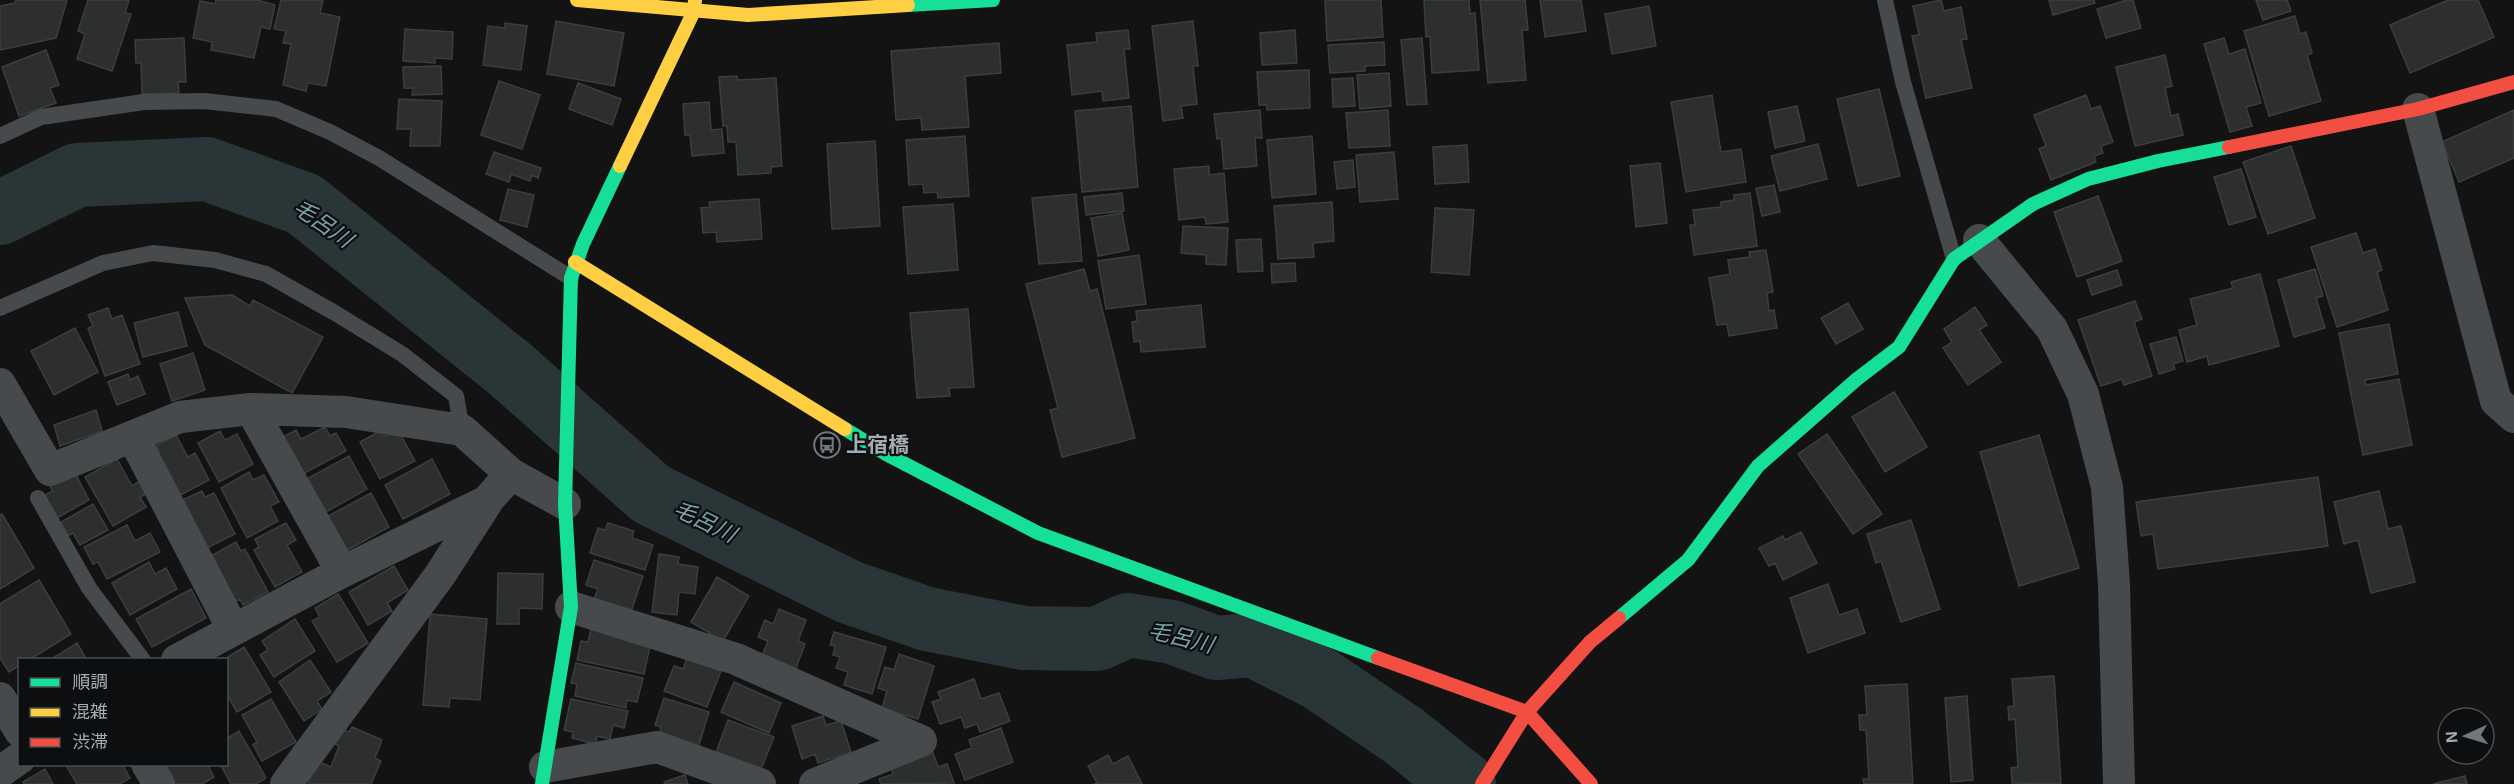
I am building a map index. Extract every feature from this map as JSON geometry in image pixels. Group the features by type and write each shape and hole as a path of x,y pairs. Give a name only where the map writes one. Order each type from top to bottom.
{"street":[{"path":"577,0 694,6 748,15 993,0"},
{"path":"694,6 573,270 569,298 565,504 571,607 544,776 657,747 760,784"},
{"path":"1482,784 1527,712 1590,642 1688,560 1758,466 1857,379 1899,347 1954,259 1978,240 2033,204 2088,179 2158,161 2418,109 2514,82"},
{"path":"2418,109 2496,401 2514,417"},
{"path":"1978,240 2052,329 2083,394 2107,487 2114,584 2119,784"},
{"path":"573,270 886,454 1038,533 1527,712 1591,784"},
{"path":"0,384 50,470 180,417 252,409 346,412 462,430 511,474 565,504"},
{"path":"252,409 342,572"},
{"path":"133,437 233,629"},
{"path":"286,784 440,575 488,501 511,474"},
{"path":"181,658 342,572 488,501"},
{"path":"571,607 736,659 921,741 814,784"},
{"path":"0,698 18,728"},
{"path":"0,772 18,759"},
{"path":"148,766 159,784"}],"lane":[{"path":"1885,0 1903,82 1954,259"},
{"path":"0,136 41,117 144,102 204,101 276,109 330,132 379,158 573,270"},
{"path":"0,308 103,263 153,253 215,260 266,274 402,354 456,396 462,430"},
{"path":"38,498 89,588 142,658"}],"building":[{"path":"16,0 67,0 56,38 0,50 0,6 15,3"},
{"path":"88,0 129,0 125,13 131,14 112,71 77,59 85,34 78,31"},
{"path":"216,0 257,0 275,5 270,29 261,27 254,58 211,50 212,42 193,38 200,1 215,4"},
{"path":"281,0 323,0 320,13 340,17 326,86 308,83 306,91 283,85 291,44 283,43 286,31 274,29"},
{"path":"1325,0 1381,0 1383,37 1327,41"},
{"path":"1424,0 1469,0 1470,14 1475,13 1479,70 1432,73 1430,36 1426,37"},
{"path":"1480,0 1525,0 1528,30 1522,30 1526,80 1488,83"},
{"path":"1540,0 1581,0 1586,31 1545,37"},
{"path":"1941,0 1944,11 1961,7 1967,39 1961,40 1972,88 1926,98 1912,36 1919,35 1913,6"},
{"path":"2049,0 2094,0 2095,3 2053,15"},
{"path":"2133,0 2141,28 2106,38 2097,9"},
{"path":"2256,0 2287,0 2291,11 2263,20"},
{"path":"2448,0 2478,0 2494,37 2410,73 2390,25"},
{"path":"1649,6 1656,46 1612,54 1605,14"},
{"path":"2295,16 2300,34 2306,32 2312,53 2307,55 2321,101 2269,116 2244,31"},
{"path":"556,21 624,33 614,86 547,74"},
{"path":"1193,21 1198,66 1193,66 1197,104 1181,106 1183,118 1163,121 1152,26"},
{"path":"505,23 527,26 521,70 483,65 488,26 505,28"},
{"path":"405,29 453,32 452,59 435,58 435,63 403,61"},
{"path":"1128,30 1130,49 1124,49 1129,98 1103,101 1102,91 1072,95 1067,45 1097,42 1096,33"},
{"path":"1295,30 1297,63 1262,65 1260,33"},
{"path":"184,38 186,82 178,82 179,93 142,94 141,63 136,63 135,40"},
{"path":"1422,38 1427,104 1407,105 1401,40"},
{"path":"2224,38 2229,54 2245,49 2261,103 2246,107 2252,126 2230,132 2204,44"},
{"path":"1384,42 1385,65 1365,66 1365,71 1330,73 1328,45"},
{"path":"999,43 1001,73 965,76 969,127 922,130 921,118 896,120 891,51"},
{"path":"46,50 59,85 50,88 56,103 19,116 2,67"},
{"path":"2165,55 2172,86 2165,88 2171,116 2178,114 2183,135 2135,146 2116,67"},
{"path":"441,66 442,94 412,95 413,88 404,88 403,67"},
{"path":"1309,70 1310,108 1267,110 1267,105 1259,105 1257,72"},
{"path":"1389,73 1391,106 1360,109 1357,75"},
{"path":"737,76 738,80 776,78 782,166 771,167 771,173 738,175 736,142 728,142 727,126 723,126 719,77"},
{"path":"1353,78 1355,106 1333,107 1332,79"},
{"path":"499,81 540,95 522,149 481,135"},
{"path":"578,83 621,99 612,125 569,109"},
{"path":"1879,89 1900,176 1858,186 1837,99"},
{"path":"1712,95 1721,152 1741,149 1746,182 1686,192 1671,102"},
{"path":"2086,95 2091,109 2100,106 2113,142 2101,146 2103,153 2094,156 2096,162 2051,180 2039,149 2046,146 2034,115"},
{"path":"399,99 442,101 440,146 410,146 411,129 397,129"},
{"path":"709,102 711,130 722,129 724,153 692,156 690,135 685,135 683,104"},
{"path":"1131,106 1138,187 1082,192 1075,111"},
{"path":"1797,106 1805,141 1775,148 1768,112"},
{"path":"1260,110 1262,138 1255,138 1257,166 1224,169 1221,138 1217,139 1214,114"},
{"path":"1388,110 1390,146 1349,148 1346,113"},
{"path":"2514,110 2514,158 2459,182 2442,142"},
{"path":"965,136 969,196 938,198 937,192 924,193 923,184 909,185 906,140"},
{"path":"1312,136 1316,194 1272,198 1267,140"},
{"path":"875,141 880,226 832,229 827,144"},
{"path":"1818,144 1827,179 1780,191 1771,156"},
{"path":"1467,145 1469,182 1435,184 1433,147"},
{"path":"2291,146 2315,218 2268,234 2243,162"},
{"path":"494,152 541,168 538,178 532,175 530,181 511,174 509,182 486,174"},
{"path":"1394,152 1398,199 1360,202 1356,155"},
{"path":"1353,160 1355,187 1337,189 1334,162"},
{"path":"1660,163 1667,223 1636,227 1630,166"},
{"path":"1209,166 1209,175 1224,173 1228,222 1206,224 1205,217 1179,220 1174,169"},
{"path":"2241,169 2256,217 2229,225 2214,177"},
{"path":"1774,185 1780,212 1762,216 1756,188"},
{"path":"508,189 534,195 527,227 500,220"},
{"path":"1122,193 1124,211 1086,215 1084,197"},
{"path":"1750,193 1757,246 1694,255 1690,225 1695,225 1693,210 1721,207 1721,202 1734,200 1734,195"},
{"path":"1076,194 1082,261 1039,264 1032,198"},
{"path":"2098,196 2122,261 2077,277 2054,212"},
{"path":"759,199 762,239 717,242 716,232 703,233 701,208 710,207 709,202"},
{"path":"1332,202 1334,241 1313,243 1314,257 1278,259 1274,206"},
{"path":"953,204 958,270 908,274 903,207"},
{"path":"1435,208 1474,210 1469,275 1431,272"},
{"path":"1122,213 1129,250 1098,256 1091,218"},
{"path":"1183,226 1228,228 1226,265 1206,264 1206,255 1181,253"},
{"path":"2356,233 2363,253 2375,249 2382,270 2377,272 2388,310 2337,327 2311,247"},
{"path":"1261,239 1263,271 1238,272 1236,240"},
{"path":"1766,250 1773,292 1767,293 1769,311 1774,310 1777,328 1729,336 1727,324 1717,325 1709,278 1730,274 1728,260 1750,257 1749,252"},
{"path":"1139,255 1146,304 1106,309 1098,261"},
{"path":"1295,263 1296,281 1272,283 1271,264"},
{"path":"1084,269 1090,291 1097,289 1135,438 1062,457 1050,410 1058,408 1026,284"},
{"path":"2315,269 2323,296 2316,298 2325,328 2294,337 2278,280"},
{"path":"2117,270 2122,285 2092,295 2087,280"},
{"path":"2260,274 2279,346 2209,365 2207,356 2187,362 2179,330 2197,325 2190,299 2233,288 2231,282"},
{"path":"232,295 250,306 253,300 323,337 292,393 205,345 185,298"},
{"path":"2135,301 2142,319 2134,322 2152,376 2124,385 2122,379 2101,386 2078,320"},
{"path":"1848,303 1863,329 1836,344 1821,318"},
{"path":"1201,305 1205,347 1141,352 1140,341 1134,342 1132,322 1137,321 1136,311"},
{"path":"1975,307 1987,325 1979,330 2001,362 1968,385 1943,348 1952,342 1944,329"},
{"path":"108,308 112,319 122,315 140,364 105,376 88,328 93,326 88,315"},
{"path":"968,309 974,387 949,388 950,396 917,398 910,313"},
{"path":"178,312 187,346 143,357 134,323"},
{"path":"2389,324 2398,374 2365,380 2366,385 2399,379 2412,445 2363,455 2339,333"},
{"path":"75,328 98,372 54,395 31,351"},
{"path":"2176,337 2183,361 2173,364 2175,369 2159,374 2150,344"},
{"path":"193,353 205,390 172,401 160,364"},
{"path":"128,374 130,380 138,376 145,394 117,405 108,382"},
{"path":"1894,392 1927,447 1885,472 1852,417"},
{"path":"96,410 102,431 60,446 54,425"},
{"path":"325,427 330,436 336,433 346,451 299,476 279,439 296,430 301,439"},
{"path":"382,430 385,436 398,430 415,461 380,479 360,442"},
{"path":"220,431 225,440 237,434 253,464 219,482 198,443"},
{"path":"1827,434 1882,514 1853,534 1798,454"},
{"path":"176,435 188,457 195,453 209,480 175,498 151,455 159,451 155,446"},
{"path":"2039,435 2079,568 2019,586 1980,452"},
{"path":"349,456 367,489 326,512 303,481"},
{"path":"117,459 132,486 143,479 150,492 140,497 146,507 113,526 85,477"},
{"path":"432,459 450,494 403,519 385,485"},
{"path":"74,471 89,500 57,518 45,495 53,491 49,485"},
{"path":"249,472 253,480 264,475 279,502 270,506 278,521 247,538 221,488"},
{"path":"2318,477 2328,546 2158,569 2153,534 2141,536 2136,502"},
{"path":"202,491 205,497 214,493 235,534 205,549 180,501"},
{"path":"2379,491 2388,529 2401,526 2415,582 2371,593 2358,540 2344,544 2334,502"},
{"path":"371,493 389,527 346,551 321,520"},
{"path":"93,504 108,530 80,545 73,533 68,536 61,522"},
{"path":"2,514 34,568 0,589 0,515"},
{"path":"1911,520 1940,609 1901,622 1881,561 1876,563 1867,534"},
{"path":"286,523 296,540 287,545 302,572 275,587 254,550 259,547 255,539"},
{"path":"608,523 634,531 632,538 653,545 645,570 590,553 598,528 605,530"},
{"path":"127,525 135,541 150,533 160,552 107,579 98,562 93,564 84,547"},
{"path":"1801,532 1817,563 1783,580 1775,563 1769,566 1759,548 1783,536 1785,540"},
{"path":"236,542 241,551 245,549 268,592 243,605 240,599 230,604 209,557"},
{"path":"659,554 679,557 678,564 698,567 695,594 679,592 677,615 652,612"},
{"path":"594,560 643,576 631,612 594,599 598,589 586,585"},
{"path":"149,562 155,574 166,568 177,589 130,615 112,583"},
{"path":"394,566 408,590 387,603 392,611 368,625 349,592"},
{"path":"498,573 543,574 542,609 519,608 519,624 497,624"},
{"path":"717,577 749,596 723,641 691,622"},
{"path":"39,580 71,634 32,658 18,658 18,666 9,672 0,658 0,604"},
{"path":"1828,584 1839,615 1857,609 1865,633 1808,653 1790,598"},
{"path":"191,589 206,618 152,647 136,619"},
{"path":"338,594 368,643 337,662 312,621 320,617 315,608"},
{"path":"779,609 806,620 798,641 805,644 796,668 762,656 768,641 758,637 765,620 773,624"},
{"path":"430,614 487,619 480,700 450,698 449,707 423,705"},
{"path":"295,619 315,651 274,677 260,655 268,650 262,641"},
{"path":"591,629 651,641 644,674 577,660 581,641 588,642"},
{"path":"834,632 886,647 872,694 844,685 848,672 836,668 840,657 833,655 835,646 830,645"},
{"path":"77,643 86,658 53,658"},
{"path":"244,647 271,692 237,712 228,696 226,658"},
{"path":"899,654 934,666 918,719 882,708 887,691 878,688 885,667 894,670"},
{"path":"687,658 721,671 707,707 664,691 674,666 683,669"},
{"path":"310,660 331,692 317,701 322,709 304,721 279,682"},
{"path":"576,663 643,678 637,702 627,700 626,708 575,696 577,684 571,683"},
{"path":"2054,676 2061,784 2012,783 2011,768 2018,767 2015,719 2009,720 2008,707 2014,706 2012,679"},
{"path":"974,679 981,699 999,693 1010,721 980,732 977,724 965,728 961,717 940,724 932,702 941,699 938,692"},
{"path":"734,682 781,703 769,733 721,712"},
{"path":"1907,684 1913,784 1864,784 1863,779 1869,779 1866,730 1860,730 1859,715 1867,715 1865,686"},
{"path":"1967,696 1973,780 1951,782 1945,698"},
{"path":"664,698 709,712 698,748 659,736 661,727 655,725"},
{"path":"271,699 296,742 262,761 253,745 257,742 242,715"},
{"path":"571,699 628,711 624,728 613,725 610,739 597,736 595,744 572,738 573,732 564,730"},
{"path":"823,716 826,725 841,721 851,752 818,763 815,754 802,759 792,726"},
{"path":"728,720 774,737 760,772 715,755"},
{"path":"352,727 382,740 375,758 381,761 371,784 308,784 317,761 331,767 339,746 335,744 341,729 349,732"},
{"path":"1001,728 1013,762 965,780 955,754 972,748 969,740"},
{"path":"239,731 266,778 256,784 231,784 221,766 228,766 228,738"},
{"path":"932,750 938,767 947,764 954,783 881,784 879,779 893,774 890,765"},
{"path":"1108,755 1113,764 1128,756 1142,784 1094,784 1097,783 1088,766"},
{"path":"66,766 123,766 130,778 120,784 77,784"},
{"path":"160,766 208,766 214,777 202,784 171,784"},
{"path":"45,769 53,784 24,784 23,782"},
{"path":"685,775 688,784 665,784 664,782"},
{"path":"2465,776 2467,784 2433,784"}],"waterway":[{"name":"毛呂川","path":"0,213 77,175 207,169 304,204 510,369 651,494 849,592 927,619 1024,638 1097,639 1128,625 1172,632 1216,648 1253,645 1320,679 1404,736 1464,784"}],"traffic: fast":[{"path":"908,5 993,0"},
{"path":"1619,618 1688,560 1758,466 1857,379 1899,347 1954,259 2033,204 2088,179 2158,161 2229,147"},
{"path":"542,784 571,607 565,504 571,278 583,244 620,166"},
{"path":"845,429 886,454 1038,533 1378,658"}],"traffic: slow":[{"path":"577,0 748,15 908,5"},
{"path":"620,166 694,11 695,0"},
{"path":"575,262 845,429"}],"traffic: jam":[{"path":"2229,147 2418,109 2514,82"},
{"path":"1482,784 1527,712 1590,642 1619,618"},
{"path":"1378,658 1527,712 1591,784"}],"place":[{"name":"上宿橋","path":"827,445"}]}
